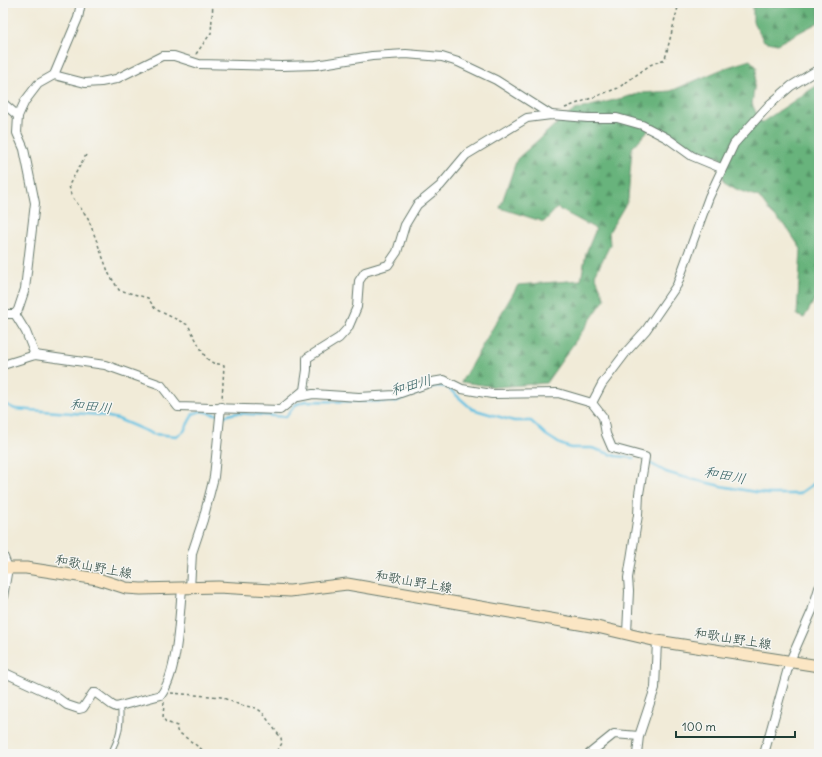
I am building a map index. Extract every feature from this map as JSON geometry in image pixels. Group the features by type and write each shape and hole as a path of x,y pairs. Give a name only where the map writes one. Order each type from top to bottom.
{"main road":[{"name":"和歌山野上線","path":"6,568 26,568 98,579 126,588 186,589 218,587 298,590 347,584 597,627 657,641 819,666"}],"street":[{"path":"15,314 18,310 25,289 35,203 24,149 17,132 18,116 25,102 38,84 54,75 78,18 81,3"},
{"path":"54,75 85,83 101,82 116,79 162,56 174,56 199,64 282,66 316,65 372,56 406,54 442,57 458,62 496,80 551,115"},
{"path":"592,403 610,373 646,330 677,285 721,168 734,144 769,105 791,86 819,69"},
{"path":"3,103 18,116"},
{"path":"3,365 34,355 105,365 161,385 178,406 188,408 221,408 270,411 280,410 304,390 307,358 339,338 348,328 357,306 359,281 366,272 388,265 397,252 405,225 417,205 440,186 466,155 527,118 551,115 588,118 617,118 642,125 667,138 692,156 721,168"},
{"path":"3,314 15,314"},
{"path":"15,314 26,332 34,355"},
{"path":"297,397 313,394 359,397 395,395 432,382 444,380 462,389 492,394 558,393 592,403 603,416 606,434 612,448 645,457 628,578 629,591 627,633"},
{"path":"3,672 55,696 67,705 79,709 83,708 93,693 96,693 112,705 120,706 158,696 163,691 175,653 192,554 203,520 214,477 221,408"},
{"path":"3,555 6,568 3,597"},
{"path":"764,754 790,661 812,611 819,588"},
{"path":"637,754 639,736 655,688 657,641"},
{"path":"589,754 614,734 639,736"}],"lane":[{"path":"110,754 120,732 120,706"}],"path":[{"path":"191,62 211,33 213,3"},
{"path":"551,115 574,104 618,88 650,65 665,59 679,3"},
{"path":"86,155 69,185 71,195 88,218 109,274 119,290 148,298 155,309 188,325 206,358 213,363 224,365 221,408"},
{"path":"208,754 177,731 177,726 166,722 163,718 163,691 169,693 221,697 240,705 256,708 262,712 281,738 282,743 276,754"}],"green space":[{"path":"753,3 819,3 819,22 777,44 764,41 753,22"},
{"path":"750,60 757,67 752,104 761,123 819,84 819,292 804,318 797,315 801,249 787,228 770,212 759,197 736,189 724,182 720,158 694,148 653,125 632,148 628,200 609,232 610,245 595,275 605,299 546,383 497,387 461,382 518,285 581,280 586,253 596,229 557,208 544,222 500,208 517,159 557,123 575,110 642,93 671,91 725,68"}],"waterway":[{"name":"和田川","path":"3,403 15,409 100,415 118,419 153,434 177,436 184,431 193,414 201,411 224,416 236,413 286,417 295,405 305,401 394,402 436,386 447,387 472,409 514,421 531,421 546,435 560,444 571,448 592,448 616,456 634,458"},
{"name":"和田川","path":"646,461 666,472 679,476 721,486 767,494 799,494 819,480"}]}
